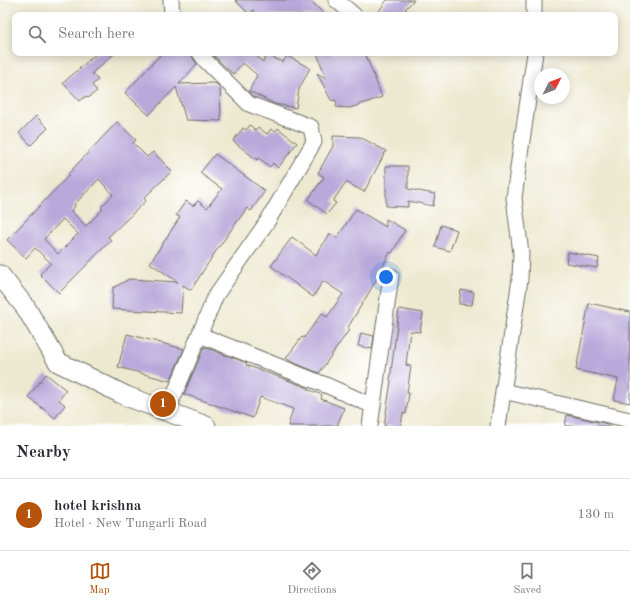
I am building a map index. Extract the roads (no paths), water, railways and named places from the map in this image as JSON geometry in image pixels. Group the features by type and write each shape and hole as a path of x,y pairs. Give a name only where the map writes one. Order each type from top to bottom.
{"street":[{"path":"171,0 172,12"},
{"path":"336,0 350,12"},
{"path":"534,0 534,12"},
{"path":"167,412 216,295 267,222 314,142 311,127 249,104 202,56"},
{"path":"498,426 520,279 521,253 514,198 518,161 535,56"},
{"path":"0,275 26,308 58,362 126,396 206,426"},
{"path":"370,426 391,276"},
{"path":"200,335 328,386 373,406"},
{"path":"503,391 630,420"}],"place":[{"name":"hotel krishna","path":"163,404"}]}
